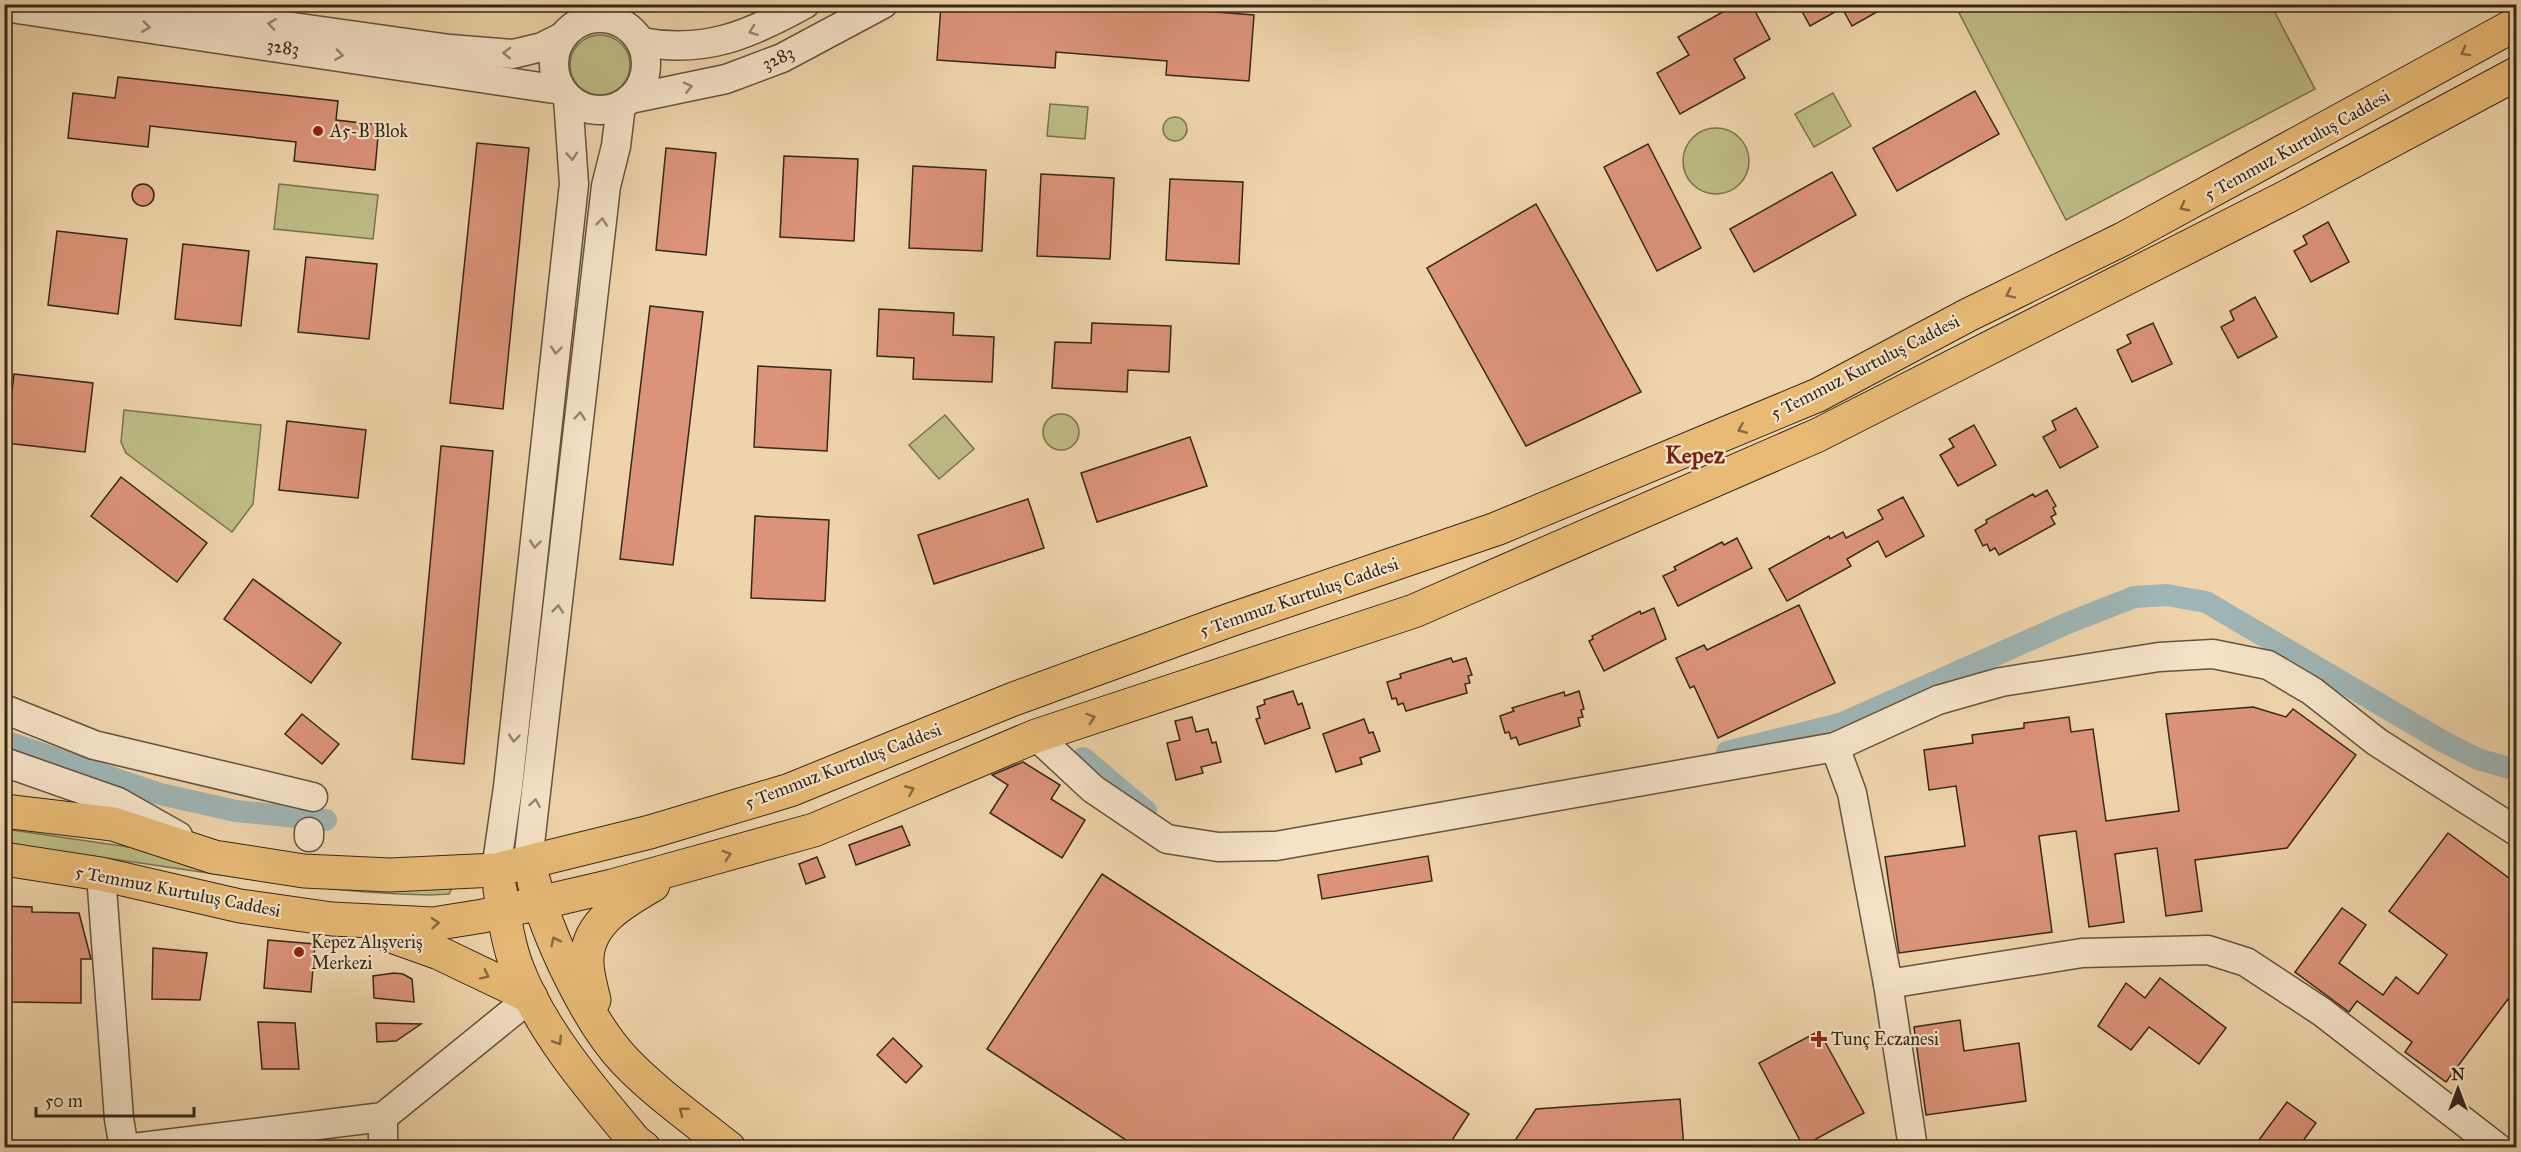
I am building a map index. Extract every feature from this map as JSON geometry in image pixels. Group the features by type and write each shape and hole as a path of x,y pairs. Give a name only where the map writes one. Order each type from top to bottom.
{"main road":[{"name":"5 Temmuz Kurtuluş Caddesi","path":"4,811 113,824 214,857 304,871 390,875 496,870 650,832 790,790 1011,700 1227,621 1496,529 1818,395 1968,315 2123,239 2517,24"},
{"name":"5 Temmuz Kurtuluş Caddesi","path":"4,859 101,874 240,906 332,919 433,924 539,904 682,868 813,830 1036,736 1414,611 1818,435 2292,194 2517,74"},
{"path":"528,861 539,904 574,981 598,1025 624,1060 729,1148"},
{"path":"598,1025 586,961 588,943 600,925 622,902 682,868"},
{"path":"496,870 517,969 531,997 579,1074 638,1145"},
{"path":"332,919 439,953 531,997"}],"street":[{"name":"3283","path":"129,4 450,49 513,54 542,47 576,21"},
{"path":"565,94 588,109 610,109 626,102 638,91 646,72 646,62 638,38 632,4"},
{"name":"3283","path":"638,38 670,47 716,43 760,29 805,4"},
{"name":"3283","path":"626,102 726,79 770,62 883,4"},
{"name":"3283","path":"4,7 565,94"},
{"path":"496,870 511,763 574,184 565,94 554,68 554,57 576,21 603,18 620,23 638,38"},
{"path":"528,861 606,186 626,102"},
{"path":"1036,736 1093,789 1167,839 1218,847 1276,846 1343,836 1835,747 1938,700 2001,682 2159,657 2212,654 2268,665 2312,691 2377,742 2517,831"},
{"path":"4,709 94,745 313,798"},
{"path":"1835,747 1852,793 1888,984 1913,1148"},
{"path":"4,762 118,802 214,857"},
{"path":"101,874 124,1148"},
{"path":"1888,984 2082,953 2208,950 2246,962 2322,1012 2498,1148"},
{"path":"133,1148 383,1117 531,997"},
{"path":"383,1117 383,1148"}],"shaded area":[{"path":"1955,5 2271,5 2315,89 2066,220"},
{"path":"600,35 621,44 630,65 621,86 600,95 579,86 570,65 579,44"},
{"path":"1833,93 1851,126 1814,147 1795,114"},
{"path":"1050,104 1088,107 1085,139 1047,136"},
{"path":"1175,117 1180,118 1186,124 1186,134 1180,140 1175,141 1170,140 1164,134 1163,129 1164,124 1170,118"},
{"path":"1716,128 1728,131 1739,138 1746,149 1749,161 1746,173 1739,184 1728,191 1716,194 1704,191 1693,184 1686,173 1683,161 1686,149 1693,138 1704,131"},
{"path":"279,184 378,195 373,239 274,229"},
{"path":"124,410 261,425 253,504 232,532 126,453 121,442"},
{"path":"1061,414 1074,419 1079,432 1074,445 1061,450 1048,445 1043,432 1048,419"},
{"path":"945,415 974,449 939,479 909,445"},
{"path":"5,829 211,859 452,888 449,894 430,895 377,893 270,882 5,845"}],"building":[{"path":"986,4 1113,4 1254,15 1249,81 1166,75 1167,61 1056,52 1055,68 937,60 941,5 986,8"},
{"path":"1737,4 1751,4 1770,39 1734,59 1745,78 1680,114 1657,73 1689,55 1678,37"},
{"path":"1798,4 1891,4 1852,26 1842,8 1810,26"},
{"path":"118,77 338,101 336,120 379,125 375,170 294,161 296,142 150,126 148,147 68,138 73,93 115,98"},
{"path":"1975,91 1999,134 1897,191 1873,148"},
{"path":"477,143 529,148 503,409 450,403"},
{"path":"1648,144 1701,248 1657,271 1604,167"},
{"path":"666,148 716,153 706,255 656,250"},
{"path":"784,156 858,159 854,241 780,237"},
{"path":"913,166 986,170 982,251 909,248"},
{"path":"1832,172 1856,215 1754,272 1730,229"},
{"path":"1041,174 1114,178 1110,259 1037,256"},
{"path":"1170,179 1243,182 1239,264 1166,260"},
{"path":"143,184 151,187 154,195 151,203 143,206 135,203 132,195 135,187"},
{"path":"1536,204 1641,392 1526,446 1427,268"},
{"path":"2328,222 2349,262 2311,282 2294,251 2307,244 2303,236"},
{"path":"57,231 127,239 118,314 48,305"},
{"path":"183,244 249,251 241,326 175,319"},
{"path":"306,257 377,264 369,339 298,332"},
{"path":"2255,297 2277,337 2238,358 2221,327 2234,320 2230,311"},
{"path":"650,306 703,312 673,565 620,559"},
{"path":"879,309 954,313 953,335 994,337 992,382 913,379 914,358 877,356"},
{"path":"1092,323 1171,326 1169,372 1128,370 1127,392 1052,388 1055,342 1091,343"},
{"path":"2153,323 2172,364 2132,382 2117,350 2131,343 2127,335"},
{"path":"758,366 831,370 827,451 754,447"},
{"path":"14,374 93,383 85,452 6,443"},
{"path":"2076,408 2098,447 2060,468 2043,437 2056,430 2052,421"},
{"path":"287,421 366,430 358,498 279,490"},
{"path":"1974,425 1996,465 1958,486 1940,455 1954,447 1949,439"},
{"path":"1190,437 1207,486 1097,522 1081,473"},
{"path":"441,446 493,451 464,764 412,759"},
{"path":"121,477 207,543 177,582 91,516"},
{"path":"2047,490 2056,506 2053,508 2056,514 2051,517 2055,524 1999,555 1995,548 1990,551 1987,544 1983,546 1975,530 1987,523 1986,520 2033,494 2035,497"},
{"path":"1903,497 1924,536 1886,557 1878,541 1847,559 1851,566 1787,601 1769,569 1829,536 1830,539 1843,532 1846,538 1883,519 1878,510"},
{"path":"1028,499 1044,548 934,584 918,535"},
{"path":"755,516 829,520 825,601 751,598"},
{"path":"1737,538 1752,568 1678,606 1663,576 1676,570 1674,567 1722,542 1724,545"},
{"path":"253,579 341,643 311,683 224,619"},
{"path":"1799,605 1835,683 1718,738 1694,686 1690,688 1676,658 1704,645 1707,650"},
{"path":"1654,608 1666,639 1604,671 1589,641 1593,639 1592,636 1640,611 1641,614"},
{"path":"1451,658 1453,662 1466,658 1472,675 1468,676 1470,683 1465,684 1467,693 1406,711 1403,703 1398,705 1396,698 1392,699 1387,682 1401,678 1400,674"},
{"path":"1293,691 1298,705 1302,703 1310,728 1265,744 1256,719 1260,718 1257,707 1265,704 1264,700"},
{"path":"1579,691 1584,709 1581,710 1583,717 1578,718 1580,726 1519,745 1516,737 1511,739 1509,732 1505,733 1500,716 1514,711 1512,708 1564,692 1565,696"},
{"path":"2253,707 2286,717 2293,709 2356,755 2287,848 2195,860 2202,911 2166,916 2157,848 2115,854 2124,922 2089,927 2076,831 2039,836 2052,932 1899,953 1885,857 1965,846 1956,786 1929,790 1924,750 1973,743 1972,735 2024,728 2024,723 2069,717 2071,732 2093,729 2106,821 2179,811 2166,714"},
{"path":"302,714 339,744 322,764 285,734"},
{"path":"1192,717 1196,732 1208,729 1212,743 1216,742 1221,762 1201,767 1203,773 1176,780 1167,743 1180,740 1175,721"},
{"path":"1364,719 1369,733 1373,732 1380,751 1360,758 1362,764 1336,772 1323,734"},
{"path":"1023,762 1060,785 1051,799 1085,820 1062,858 990,813 1008,785 992,775"},
{"path":"902,826 910,845 856,865 849,845"},
{"path":"2448,833 2517,884 2517,1006 2508,999 2446,1082 2405,1052 2412,1042 2357,1001 2349,1012 2295,972 2342,908 2366,925 2339,963 2383,995 2396,977 2418,994 2447,955 2389,911"},
{"path":"1428,856 1432,881 1322,899 1318,875"},
{"path":"817,857 825,877 806,884 799,864"},
{"path":"1102,874 1469,1114 1447,1148 1138,1148 987,1049"},
{"path":"4,906 32,907 32,912 79,913 91,959 81,959 81,1003 8,1002 9,950 4,950"},
{"path":"268,940 315,944 311,992 264,988"},
{"path":"153,948 207,953 200,1000 152,999"},
{"path":"403,974 412,979 414,1002 374,998 373,976"},
{"path":"2160,978 2226,1028 2199,1064 2149,1027 2131,1050 2098,1026 2126,983 2145,998"},
{"path":"1960,1020 1964,1051 2019,1043 2026,1101 1926,1115 1914,1027"},
{"path":"258,1022 295,1023 299,1069 262,1069"},
{"path":"376,1023 421,1024 396,1041 377,1042"},
{"path":"1819,1031 1864,1113 1803,1146 1759,1063"},
{"path":"893,1038 922,1066 906,1083 877,1055"},
{"path":"1680,1099 1684,1148 1510,1148 1536,1109"},
{"path":"2287,1102 2316,1123 2298,1148 2253,1148"}],"waterway":[{"path":"1727,752 1840,724 2068,623 2134,597 2167,595 2206,602 2444,742 2478,759 2516,770"},
{"path":"4,741 160,794 236,811 326,820"},
{"path":"1083,758 1146,811"}],"place":[{"name":"A5-B Blok","path":"318,131"},
{"name":"Kepez Alışveriş Merkezi","path":"299,952"},
{"name":"Tunç Eczanesi","path":"1819,1039"}],"district":[{"name":"Kepez","path":"1695,455"}]}
